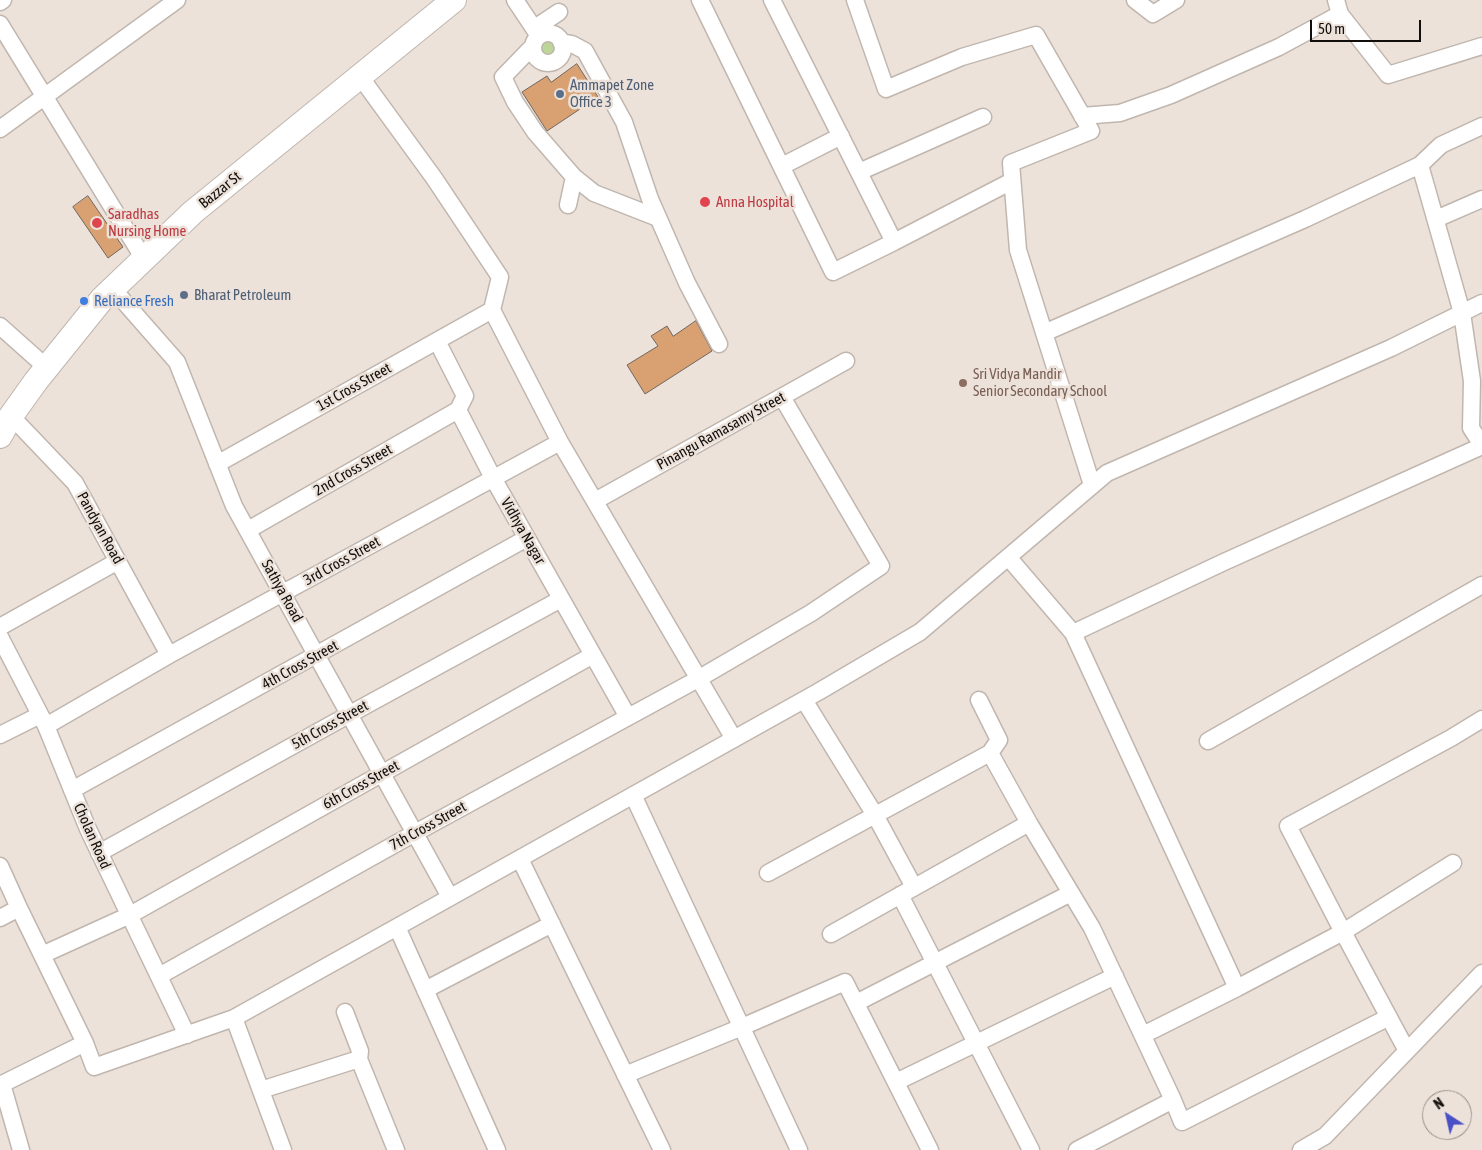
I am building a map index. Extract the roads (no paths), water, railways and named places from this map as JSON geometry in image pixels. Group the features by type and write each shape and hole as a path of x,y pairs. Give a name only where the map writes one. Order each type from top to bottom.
{"main road":[{"name":"Bazzar St","path":"6,426 46,368 102,299 192,212 454,0"}],"street":[{"path":"0,2 4,0"},
{"path":"0,129 177,0"},
{"path":"515,0 536,37 533,50 538,59 552,62 559,56 562,47 561,42 555,35 536,37"},
{"path":"700,0 832,272 1012,181"},
{"path":"772,0 894,242"},
{"path":"856,0 886,88 962,57 1036,35 1091,131 1011,163 1018,250 1092,485"},
{"path":"1135,0 1153,14 1176,0"},
{"path":"1082,116 1120,113 1171,95 1279,47 1338,7 1388,76 1482,46"},
{"path":"559,12 503,77 515,102 535,132 574,177 594,193 658,218"},
{"path":"0,24 144,259"},
{"path":"561,42 572,44 585,51 624,122 658,218 687,283 720,344"},
{"path":"359,76 434,178 500,277 492,310 560,442 734,739"},
{"path":"859,172 983,117"},
{"path":"1044,333 1305,219 1420,165 1441,145 1482,126"},
{"path":"782,166 840,136"},
{"path":"1074,633 1224,562 1482,446 1472,428 1477,396 1472,381 1462,313 1420,165"},
{"path":"568,205 574,177"},
{"path":"1436,219 1482,199"},
{"name":"Sathya Road","path":"113,289 177,362 234,506 450,897"},
{"path":"0,866 85,1043 94,1067 234,1018 804,700 920,632 1107,473 1391,348 1482,303"},
{"name":"1st Cross Street","path":"217,464 492,310"},
{"path":"0,326 46,368"},
{"path":"437,341 465,396 458,410"},
{"name":"Pinangu Ramasamy Street","path":"595,501 846,361"},
{"name":"7th Cross Street","path":"159,976 415,833 698,679 812,613 881,566 782,397"},
{"name":"Vidhya Nagar","path":"458,410 493,478 628,717"},
{"name":"2nd Cross Street","path":"248,530 458,410"},
{"name":"Pandyan Road","path":"6,426 75,483 169,655"},
{"name":"3rd Cross Street","path":"0,735 43,721 169,655 560,442"},
{"name":"4th Cross Street","path":"72,790 527,538"},
{"path":"1008,557 1074,633 1237,988"},
{"path":"0,627 118,561"},
{"path":"1208,741 1482,585"},
{"name":"5th Cross Street","path":"99,853 561,599"},
{"name":"Cholan Road","path":"0,637 43,721 99,853 187,1035"},
{"name":"6th Cross Street","path":"42,955 130,915 593,655"},
{"path":"804,700 875,815 914,887"},
{"path":"768,873 990,753 999,740 979,700"},
{"path":"1407,1051 1288,826 1451,738 1482,719"},
{"path":"990,753 1029,823 1092,928 1143,1034 1182,1122 1389,1017"},
{"path":"633,795 799,1150"},
{"path":"831,934 1029,823"},
{"path":"520,859 662,1150"},
{"path":"1143,1034 1237,988 1343,932 1453,864"},
{"path":"856,1002 1071,893"},
{"path":"900,896 1031,1150"},
{"path":"0,918 19,908"},
{"path":"425,990 552,924"},
{"path":"397,927 497,1150"},
{"path":"1301,1150 1325,1136 1482,973"},
{"path":"896,1082 1115,976"},
{"path":"625,1075 845,982 930,1150"},
{"path":"345,1012 360,1051 359,1059 396,1150"},
{"path":"234,1018 282,1150"},
{"path":"21,1150 2,1084 85,1043"},
{"path":"261,1090 359,1059"},
{"path":"1077,1150 1173,1100"}],"place":[{"name":"Ammapet Zone Office 3","path":"560,94"},
{"name":"Anna Hospital","path":"705,202"},
{"name":"Saradhas Nursing Home","path":"97,223"},
{"name":"Bharat Petroleum","path":"184,295"},
{"name":"Reliance Fresh","path":"84,301"},
{"name":"Sri Vidya Mandir Senior Secondary School","path":"963,383"}]}
